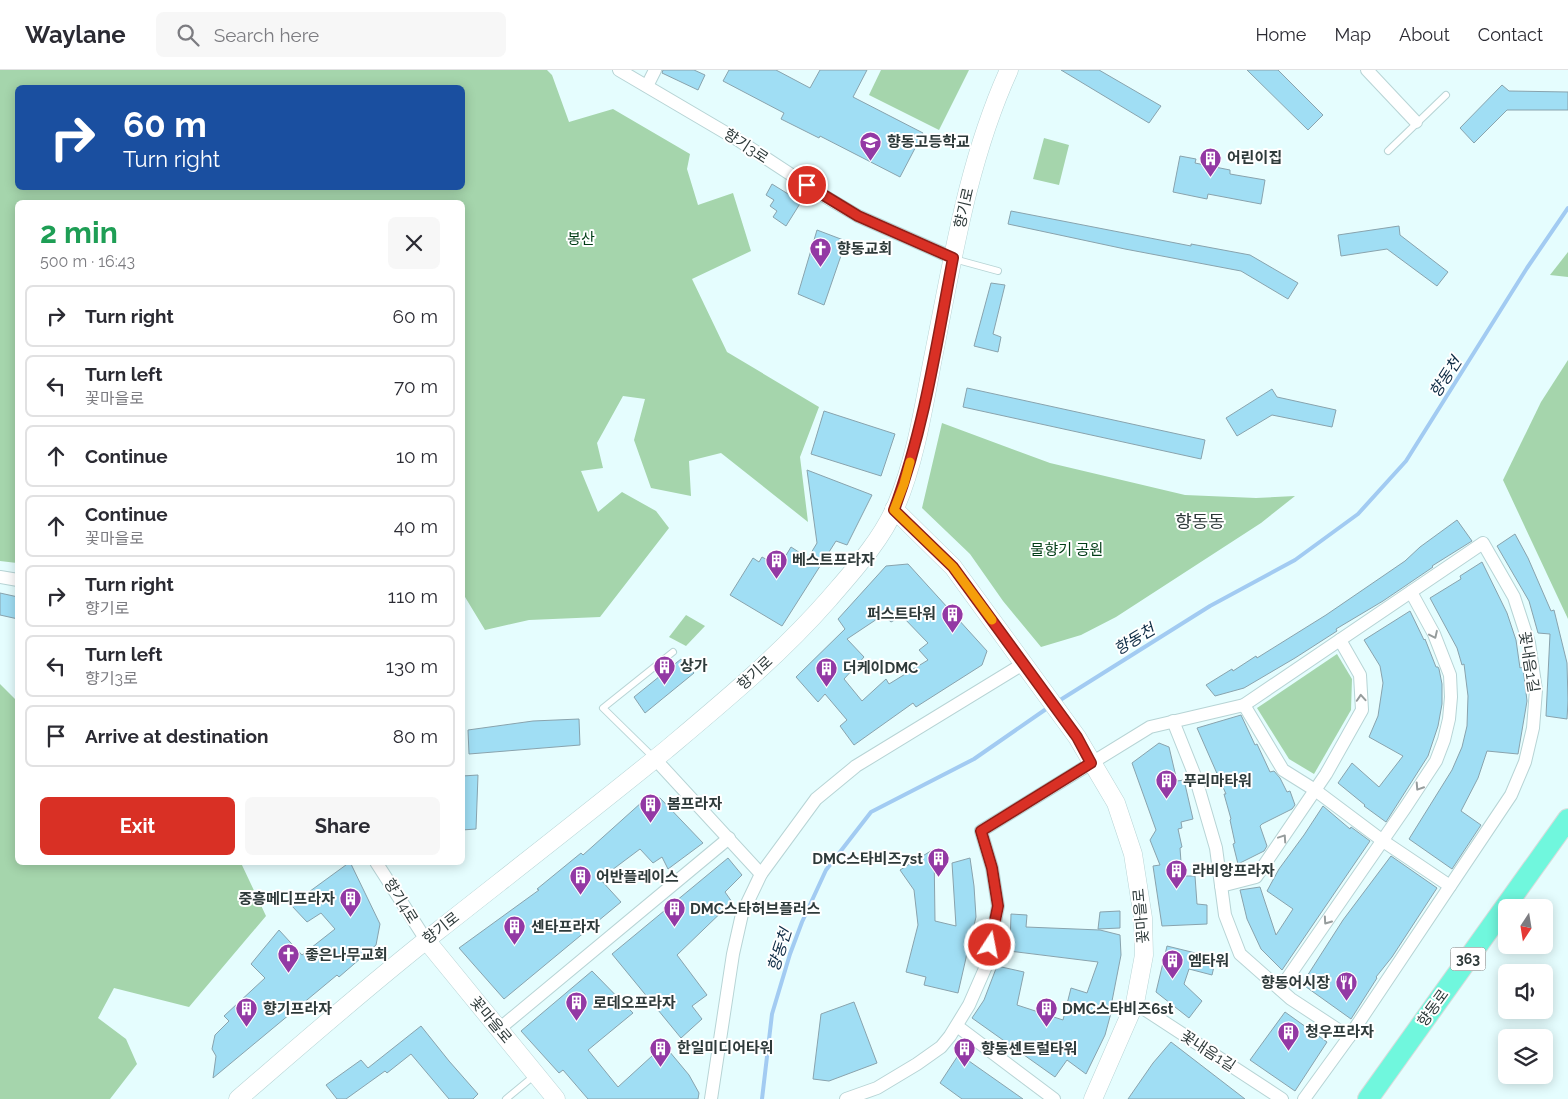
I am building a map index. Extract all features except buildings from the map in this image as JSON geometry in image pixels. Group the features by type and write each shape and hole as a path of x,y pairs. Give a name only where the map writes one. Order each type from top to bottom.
{"main road":[{"name":"향기로","path":"238,1099 426,940 598,806 731,696 802,629 857,566 894,510 904,484 918,432 953,258 974,166 993,104 1009,70"},
{"path":"894,510 953,567 998,627 1022,664"},
{"name":"꽃마을로","path":"1022,664 1077,737 1116,803 1133,854 1144,918 1144,954 1135,1003 1093,1099"},
{"name":"향동로","path":"1368,1099 1568,819"},
{"name":"꽃마을로","path":"426,940 556,1099"}],"street":[{"name":"향기3로","path":"619,70 738,140 850,212 953,258"},
{"path":"648,86 655,70"},
{"path":"1367,70 1416,122"},
{"name":"꽃내음1길","path":"957,1026 969,1005 987,964 998,906 992,868 981,831 1150,727 1244,705 1483,543 1514,597 1529,643 1536,690 1533,728 1525,762 1511,796 1349,1037 1304,1099"},
{"path":"0,577 15,580"},
{"path":"1280,989 1436,761 1444,740 1449,719 1450,676 1434,634 1411,592"},
{"path":"1221,886 1256,877 1315,790 1362,710 1360,675 1340,640"},
{"path":"711,1099 733,954 742,914 762,874 816,799 856,766 1022,664"},
{"path":"1244,705 1283,770 1315,790 1383,841 1450,886"},
{"path":"1173,721 1195,776 1216,848 1225,915 1240,954 1291,999 1349,1037"},
{"path":"654,759 762,874"},
{"path":"498,1029 729,838"},
{"name":"향기4로","path":"378,865 426,940"},
{"name":"꽃내음1길","path":"1135,1003 1282,1099"},
{"path":"846,1099 877,1088 917,1064 941,1047 957,1026 1054,1099"}],"lane":[{"path":"1388,151 1446,95"},
{"path":"953,258 998,271"},
{"path":"654,759 603,708 673,652"},
{"path":"506,1099 536,1074"}],"green space":[{"name":"봉산","path":"0,70 547,70 552,75 569,122 613,109 690,154 687,169 698,205 733,193 751,251 692,279 727,352 819,407 800,457 808,522 721,453 689,461 691,496 651,488 634,440 645,399 623,396 597,443 603,468 581,471 598,512 622,492 656,511 669,528 600,617 529,620 485,630 465,597 465,200 15,200 15,563 0,561"},
{"path":"881,70 969,70 939,130 869,95"},
{"path":"1044,138 1069,145 1059,185 1033,179"},
{"path":"1568,252 1568,277 1550,275"},
{"path":"1568,360 1568,619 1503,480 1541,402"},
{"name":"물향기 공원","path":"942,423 1050,463 1185,495 1256,498 1295,496 1261,523 1116,617 1081,635 1041,647 1003,601 970,554 922,508"},
{"path":"686,615 705,626 686,646 669,637"},
{"path":"1337,654 1352,679 1351,710 1314,774 1289,759 1257,708"},
{"path":"0,684 15,699 15,865 242,865 266,916 189,1007 114,988 98,1018 126,1039 137,1064 110,1099 0,1099"}],"waterway":[{"name":"향동천","path":"1057,702 1210,606 1295,560 1358,514 1406,461 1527,268 1568,208"},
{"name":"향동천","path":"762,1099 772,1014 790,954 802,922 826,870 871,812 974,759 1049,707"}],"slow traffic":[{"path":"910,462 894,510 953,567 992,620"}],"place":[{"name":"향동고등학교","path":"871,161"},
{"name":"어린이집","path":"1211,177"},
{"name":"향동교회","path":"821,268"},
{"name":"베스트프라자","path":"776,579"},
{"name":"퍼스트타워","path":"952,633"},
{"name":"상가","path":"664,685"},
{"name":"더케이DMC","path":"827,687"},
{"name":"푸리마타워","path":"1167,800"},
{"name":"봄프라자","path":"651,823"},
{"name":"DMC스타비즈7st","path":"939,878"},
{"name":"라비앙프라자","path":"1176,890"},
{"name":"어반플레이스","path":"580,896"},
{"name":"중흥메디프라자","path":"351,918"},
{"name":"DMC스타허브플러스","path":"674,928"},
{"name":"센타프라자","path":"515,946"},
{"name":"좋은나무교회","path":"289,974"},
{"name":"엠타워","path":"1172,980"},
{"name":"향동어시장","path":"1346,1002"},
{"name":"로데오프라자","path":"577,1022"},
{"name":"향기프라자","path":"247,1028"},
{"name":"DMC스타비즈6st","path":"1046,1028"},
{"name":"청우프라자","path":"1289,1051"},
{"name":"한일미디어타워","path":"661,1067"},
{"name":"향동센트럴타워","path":"965,1068"}],"district":[{"name":"향동동","path":"1200,522"}],"route":[{"path":"807,185 858,216 953,258 918,432 904,484 894,510 953,567 1077,737 1091,763 981,831 992,868 998,906 990,945"}]}
